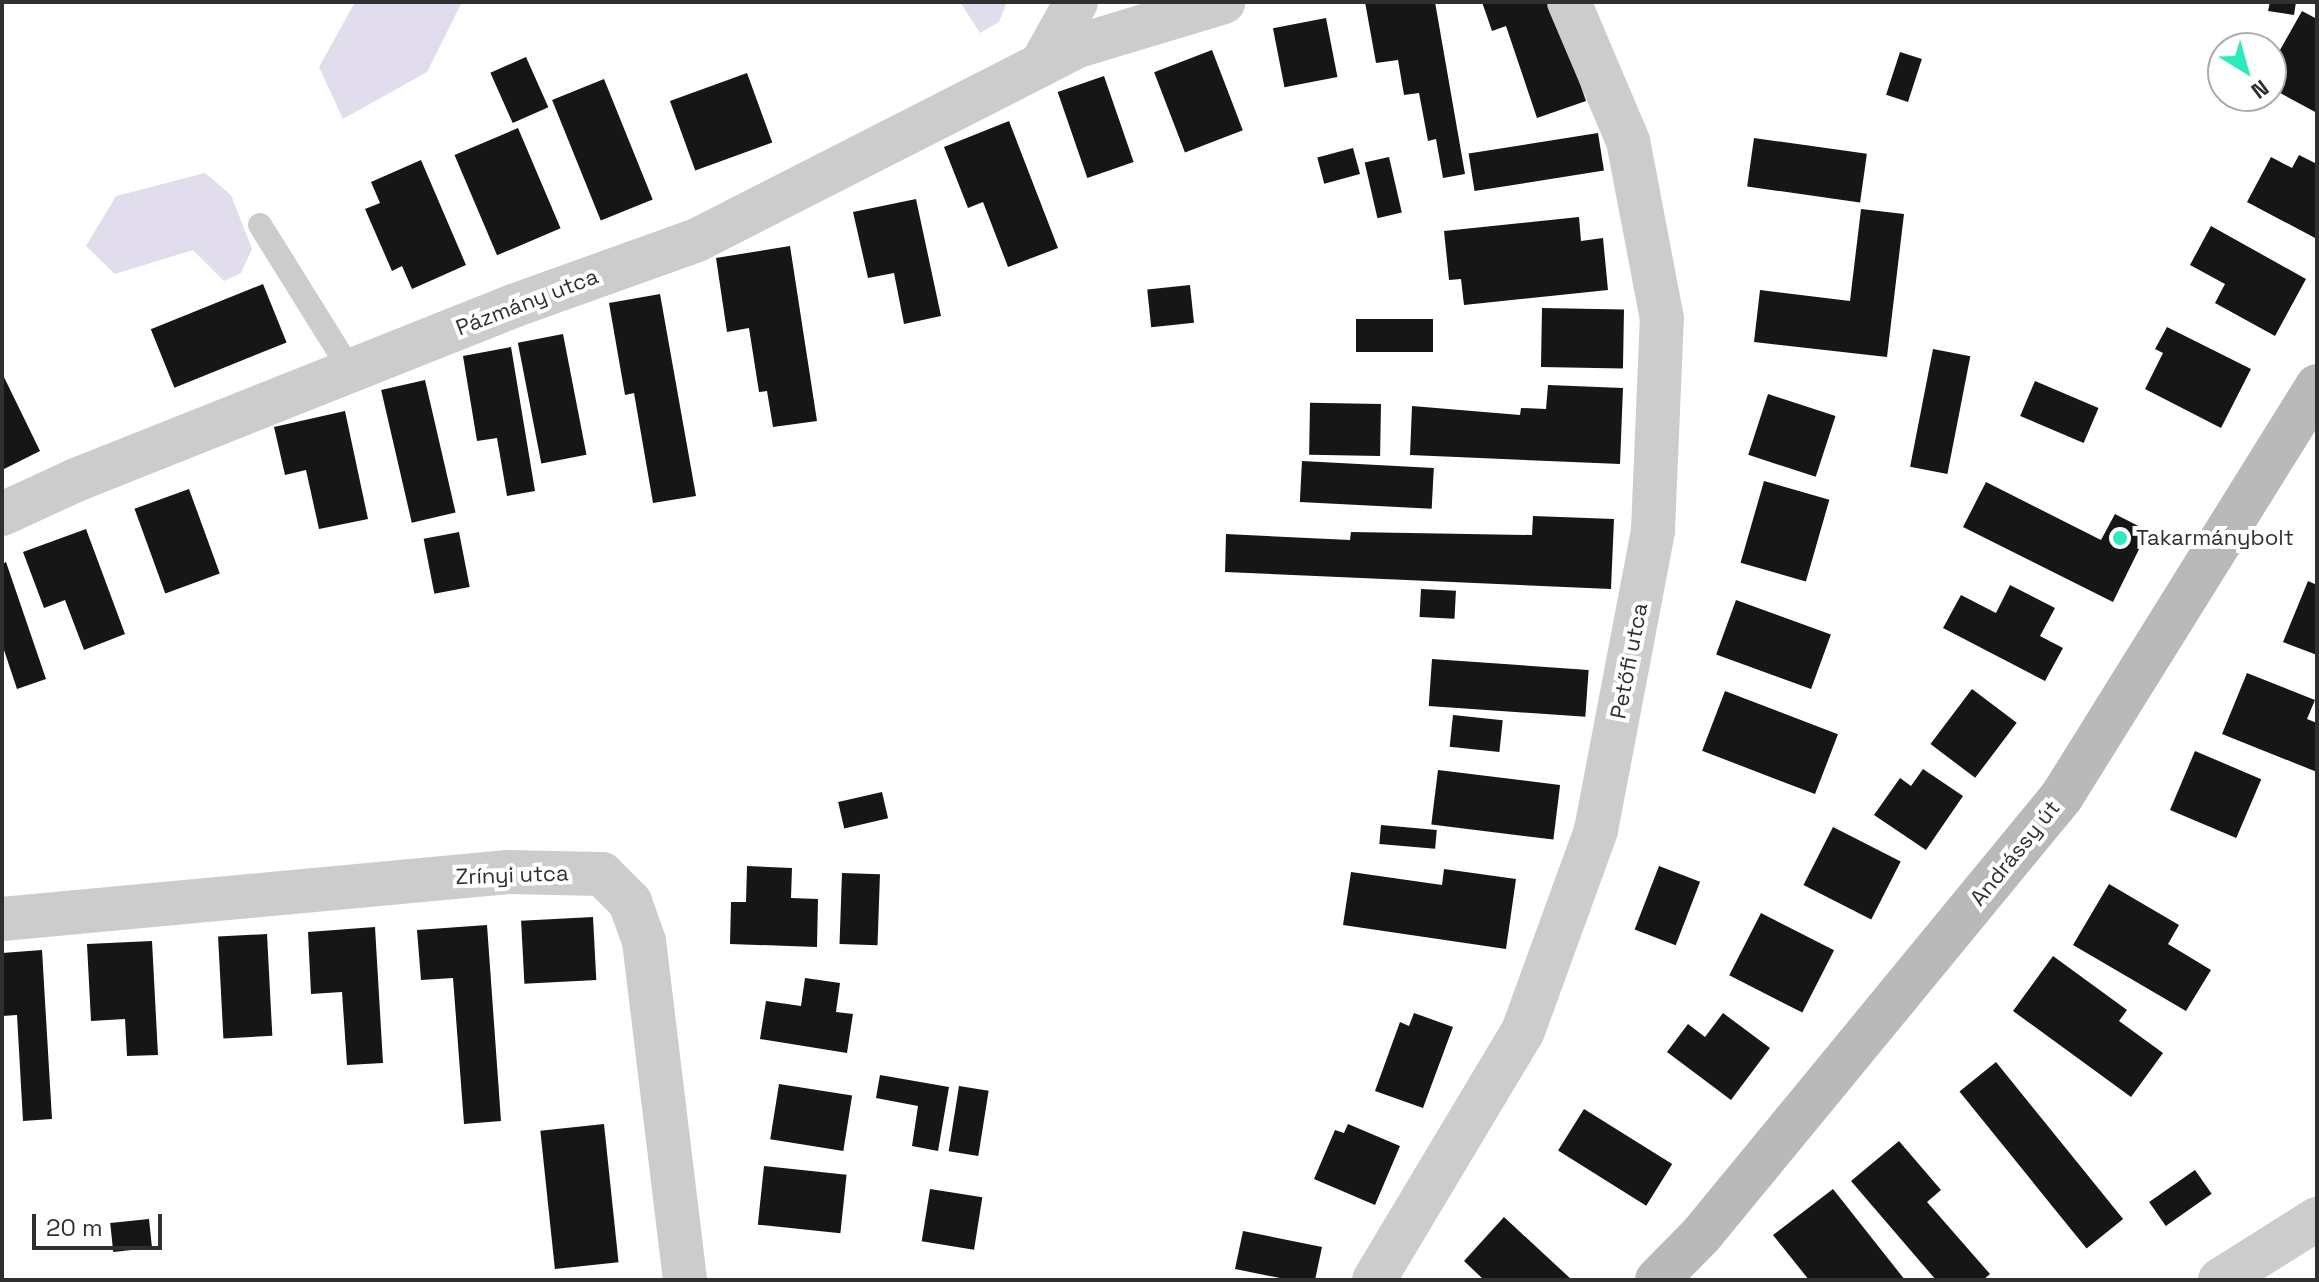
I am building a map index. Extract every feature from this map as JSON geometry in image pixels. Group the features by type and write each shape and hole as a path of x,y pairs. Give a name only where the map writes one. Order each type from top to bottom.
{"main road":[{"name":"Andrássy út","path":"1657,1280 1702,1234 2062,796 2317,386"}],"street":[{"path":"1041,65 1076,2"},
{"name":"Pázmány utca","path":"2,514 76,480 513,306 697,240 1078,46 1224,2"},
{"name":"Petőfi utca","path":"1374,1280 1528,1017 1596,830 1653,530 1662,319 1628,141 1569,2"},
{"name":"Zrínyi utca","path":"2,919 508,872 602,874 630,902 644,941 685,1280"},
{"path":"2220,1280 2317,1219"}],"lane":[{"path":"260,225 351,371"}],"shaded area":[{"path":"355,2 462,2 427,72 343,119 319,67"},
{"path":"960,2 1007,2 999,22 980,33"},
{"path":"205,173 231,195 252,249 241,273 224,281 193,250 115,274 86,246 116,196"}],"building":[{"path":"1365,2 1435,2 1465,174 1443,178 1436,139 1428,141 1419,93 1404,95 1398,60 1376,63"},
{"path":"1482,2 1552,2 1586,101 1537,118 1506,26 1492,31"},
{"path":"2270,2 2296,2 2294,15 2268,11"},
{"path":"2302,11 2317,19 2317,113 2287,97 2287,38"},
{"path":"1326,18 1337,77 1284,87 1273,28"},
{"path":"1212,50 1243,130 1185,153 1154,72"},
{"path":"1900,52 1922,59 1908,102 1886,95"},
{"path":"526,57 548,107 513,123 490,73"},
{"path":"747,73 772,143 695,171 670,101"},
{"path":"1104,76 1134,162 1087,178 1058,92"},
{"path":"604,79 653,200 601,221 552,100"},
{"path":"1009,121 1058,248 1008,267 983,202 968,208 944,147"},
{"path":"518,128 561,228 497,255 454,155"},
{"path":"1598,133 1604,171 1475,191 1469,153"},
{"path":"1754,138 1867,154 1860,202 1747,187"},
{"path":"1353,148 1360,174 1324,184 1317,158"},
{"path":"2299,155 2317,164 2317,239 2247,202 2271,157 2292,168"},
{"path":"1389,157 1402,213 1377,218 1365,163"},
{"path":"421,160 466,265 412,289 402,266 392,271 365,209 380,203 371,182"},
{"path":"916,199 941,316 904,324 894,273 868,278 853,212"},
{"path":"1861,209 1904,214 1887,357 1754,342 1760,290 1850,301"},
{"path":"1579,217 1581,241 1603,238 1608,290 1464,305 1461,279 1449,280 1444,231"},
{"path":"2211,226 2306,279 2275,336 2215,303 2225,284 2190,265"},
{"path":"790,246 817,421 773,427 767,391 759,392 749,328 727,332 716,258"},
{"path":"263,284 287,342 174,388 151,329"},
{"path":"1190,285 1194,323 1151,327 1147,289"},
{"path":"660,294 696,496 653,503 634,393 625,395 609,303"},
{"path":"1542,308 1624,309 1623,368 1541,367"},
{"path":"1356,319 1433,319 1433,352 1356,352"},
{"path":"2167,327 2251,369 2221,428 2145,389 2163,353 2155,349"},
{"path":"563,334 586,455 541,464 518,343"},
{"path":"511,347 535,491 507,496 497,438 477,441 463,356"},
{"path":"1933,349 1970,356 1947,474 1910,467"},
{"path":"2,373 40,451 2,470"},
{"path":"425,380 456,513 412,523 381,390"},
{"path":"2035,381 2099,408 2084,443 2020,416"},
{"path":"1548,385 1623,388 1620,464 1410,455 1412,406 1520,415 1521,408 1546,409"},
{"path":"1768,394 1836,416 1816,477 1748,455"},
{"path":"1310,403 1381,404 1380,456 1309,455"},
{"path":"345,411 368,519 319,529 306,470 285,475 274,427"},
{"path":"1302,461 1434,468 1432,509 1300,502"},
{"path":"1764,481 1829,500 1806,581 1741,563"},
{"path":"1986,482 2101,540 2115,514 2148,531 2113,602 1963,527"},
{"path":"189,489 220,574 165,593 134,509"},
{"path":"1533,516 1614,519 1611,589 1225,572 1226,534 1350,540 1351,532 1532,535"},
{"path":"86,529 125,634 84,650 65,600 44,608 23,552"},
{"path":"459,532 470,587 434,594 424,539"},
{"path":"6,562 46,679 17,689 2,644 2,564"},
{"path":"2308,581 2317,585 2317,655 2283,642"},
{"path":"2010,585 2055,608 2040,636 2063,648 2045,681 1943,628 1961,595 1996,613"},
{"path":"1421,589 1456,591 1454,619 1420,617"},
{"path":"1736,600 1831,635 1811,689 1716,655"},
{"path":"1432,659 1589,670 1585,717 1429,706"},
{"path":"2247,673 2315,700 2307,719 2317,723 2317,772 2222,734"},
{"path":"1972,689 2017,723 1975,778 1930,744"},
{"path":"1725,691 1838,734 1815,794 1702,751"},
{"path":"1453,715 1503,720 1499,752 1450,747"},
{"path":"2195,751 2261,779 2236,838 2170,810"},
{"path":"1923,769 1963,796 1926,850 1874,815 1900,778 1911,786"},
{"path":"1438,770 1560,785 1553,840 1431,825"},
{"path":"882,792 888,818 844,828 838,802"},
{"path":"1381,825 1437,830 1435,849 1379,844"},
{"path":"1833,827 1901,862 1871,919 1803,885"},
{"path":"747,866 792,868 791,898 818,899 817,947 730,944 731,902 746,902"},
{"path":"1659,866 1700,882 1676,945 1635,929"},
{"path":"1444,869 1516,879 1506,949 1343,925 1351,872 1442,885"},
{"path":"842,873 880,874 877,945 840,944"},
{"path":"2109,884 2179,925 2168,944 2211,970 2186,1011 2073,945"},
{"path":"1761,913 1834,950 1802,1013 1729,975"},
{"path":"593,917 596,980 524,984 521,921"},
{"path":"487,925 501,1121 464,1124 453,978 421,980 417,930"},
{"path":"375,927 383,1063 347,1065 342,992 311,994 308,932"},
{"path":"267,934 272,1036 223,1038 218,937"},
{"path":"152,941 158,1055 127,1056 125,1019 91,1021 87,944"},
{"path":"42,950 52,1119 23,1121 17,1015 2,1016 2,953"},
{"path":"2053,956 2127,1010 2119,1021 2163,1053 2131,1097 2013,1011"},
{"path":"805,978 840,983 836,1012 853,1014 847,1053 760,1039 766,1001 801,1006"},
{"path":"1414,1013 1453,1027 1423,1108 1375,1091 1400,1022 1409,1026"},
{"path":"1723,1013 1770,1048 1731,1100 1667,1052 1688,1024 1705,1037"},
{"path":"1996,1062 2123,1219 2087,1249 1959,1092"},
{"path":"880,1075 949,1087 938,1151 912,1146 918,1106 876,1098"},
{"path":"779,1084 852,1096 843,1151 770,1139"},
{"path":"959,1086 989,1091 978,1156 949,1151"},
{"path":"1584,1109 1672,1164 1646,1206 1558,1151"},
{"path":"604,1124 619,1262 555,1269 540,1131"},
{"path":"1348,1124 1400,1146 1375,1205 1314,1179 1335,1130 1344,1133"},
{"path":"1899,1141 1941,1190 1927,1202 1990,1274 1983,1280 1936,1280 1851,1181"},
{"path":"764,1166 847,1175 840,1233 758,1225"},
{"path":"2195,1170 2212,1194 2166,1226 2149,1202"},
{"path":"930,1189 982,1197 974,1250 922,1241"},
{"path":"1833,1189 1905,1280 1809,1280 1773,1235"},
{"path":"1504,1217 1572,1280 1484,1280 1464,1261"},
{"path":"149,1219 152,1248 113,1252 110,1223"},
{"path":"1243,1231 1322,1247 1315,1280 1290,1280 1235,1269"}],"place":[{"name":"Takarmánybolt","path":"2120,538"}]}
